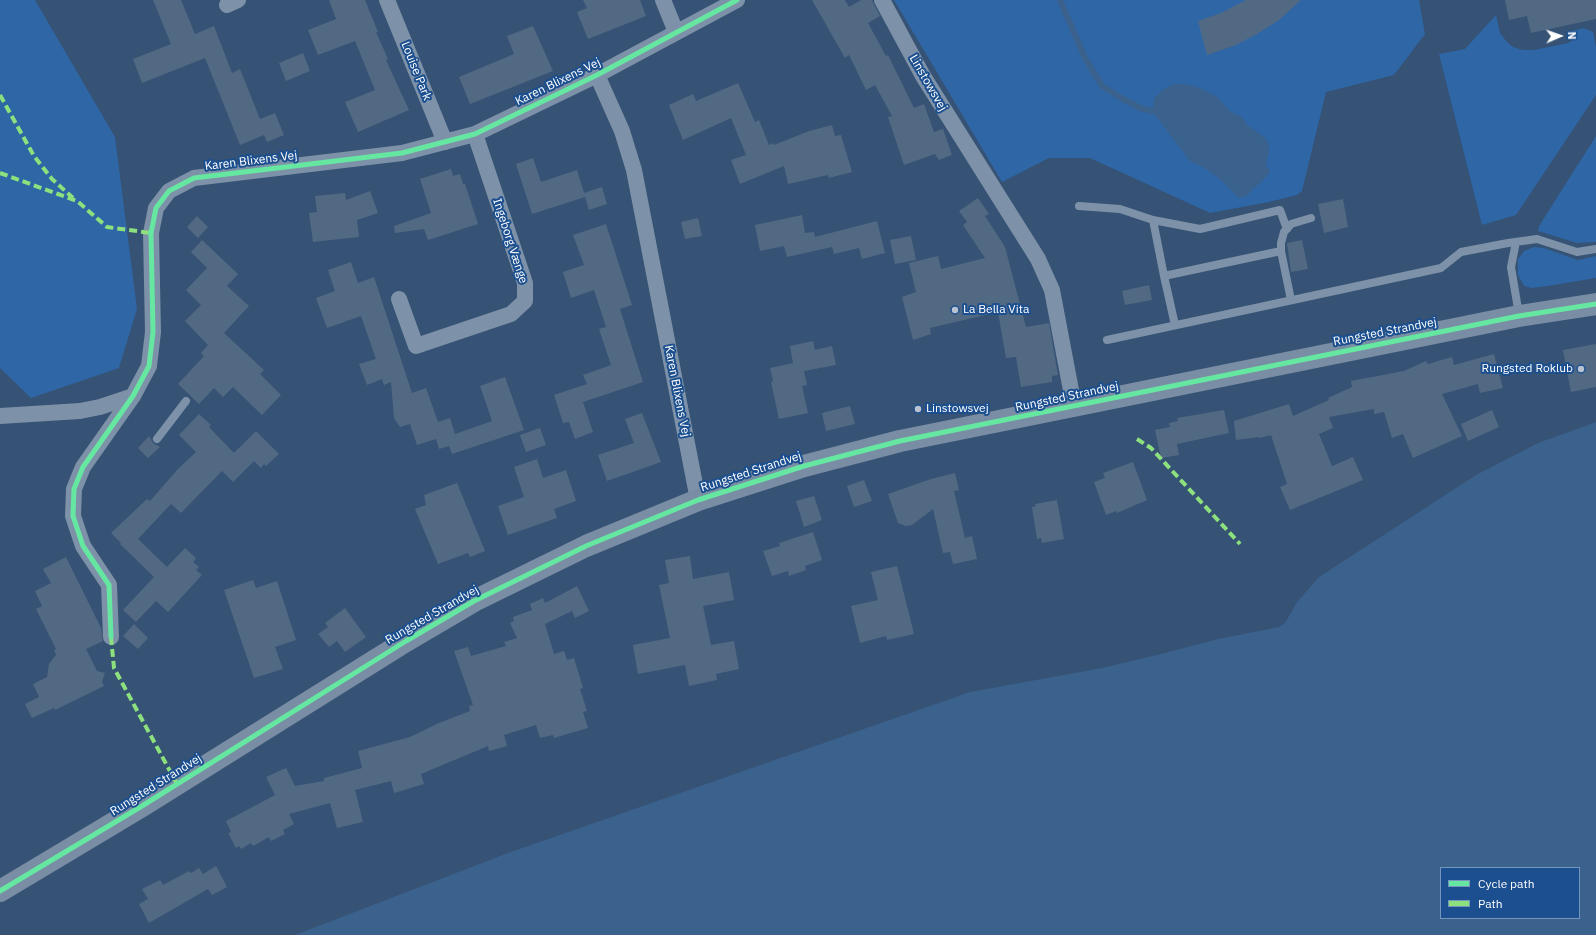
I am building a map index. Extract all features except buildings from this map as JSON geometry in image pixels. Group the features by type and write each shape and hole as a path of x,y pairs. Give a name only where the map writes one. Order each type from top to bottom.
{"main road":[{"name":"Rungsted Strandvej","path":"0,891 137,809 406,641 474,601 586,546 698,500 804,466 900,441 1519,316 1596,304"}],"street":[{"name":"Louise Park","path":"387,0 445,142"},
{"path":"663,0 676,32"},
{"name":"Karen Blixens Vej","path":"111,637 109,585 83,546 73,516 74,489 82,467 133,396 148,366 154,332 151,233 156,208 169,191 194,178 402,153 475,134 597,75 737,0"},
{"name":"Linstowsvej","path":"882,0 923,76 1038,259 1052,290 1074,406"},
{"name":"Karen Blixens Vej","path":"597,75 622,131 634,170 698,500"},
{"name":"Ingeborg Vænge","path":"399,298 416,346 511,314 526,301 525,283 475,134"},
{"path":"0,416 80,411 100,407 133,396"}],"lane":[{"path":"1079,206 1120,209 1154,220 1200,229 1280,210 1287,229"},
{"path":"1291,300 1281,251 1281,243 1284,232 1291,224 1311,218"},
{"path":"1154,220 1175,325"},
{"path":"1107,340 1441,268 1461,252 1536,239 1577,252 1596,249"},
{"path":"1516,242 1511,267 1519,316"},
{"path":"1164,276 1281,251"},
{"path":"157,439 186,401"}],"shaded area":[{"path":"0,0 35,0 115,137 137,309 119,368 31,398 0,368"},
{"path":"894,0 1419,0 1425,34 1394,75 1326,92 1302,191 1297,195 1269,202 1210,213 1090,158 1049,158 1002,182"},
{"path":"1496,15 1500,33 1513,47 1523,50 1534,50 1568,43 1573,40 1572,31 1583,28 1593,32 1596,47 1596,95 1516,215 1482,225 1439,54 1465,49"},
{"path":"1174,84 1198,87 1217,97 1231,112 1242,117 1247,125 1265,138 1268,143 1269,151 1266,165 1270,171 1267,176 1246,196 1239,198 1221,180 1203,167 1190,161 1152,111 1155,97 1164,89"},
{"path":"1596,136 1596,242 1577,243 1538,231 1539,226"},
{"path":"1534,247 1544,248 1578,260 1596,256 1596,278 1532,288 1524,286 1518,275 1518,259 1524,251"},
{"path":"1596,422 1596,935 295,935 508,853 970,692 1102,668 1218,639 1279,627 1285,623 1297,602 1319,577 1476,475 1538,443"}],"waterway":[{"path":"1060,0 1085,58 1102,86 1140,108 1152,111"}],"marked path":[{"path":"0,95 34,156 52,179 73,198"},
{"path":"0,173 77,201 107,227 151,233"},
{"path":"1137,439 1151,448 1240,544"},
{"path":"111,637 114,668 177,784"}],"cycle path":[{"path":"111,637 109,585 83,546 73,516 74,489 83,467 133,396 149,366 153,332 151,233 156,208 169,191 194,178 402,153 475,134 597,75 737,0"},
{"path":"0,891 142,806 406,641 474,601 586,546 698,500 804,466 900,441 1519,316 1596,304"}],"place":[{"name":"La Bella Vita","path":"955,310"},
{"name":"Rungsted Roklub","path":"1581,369"},
{"name":"Linstowsvej","path":"918,409"}]}
